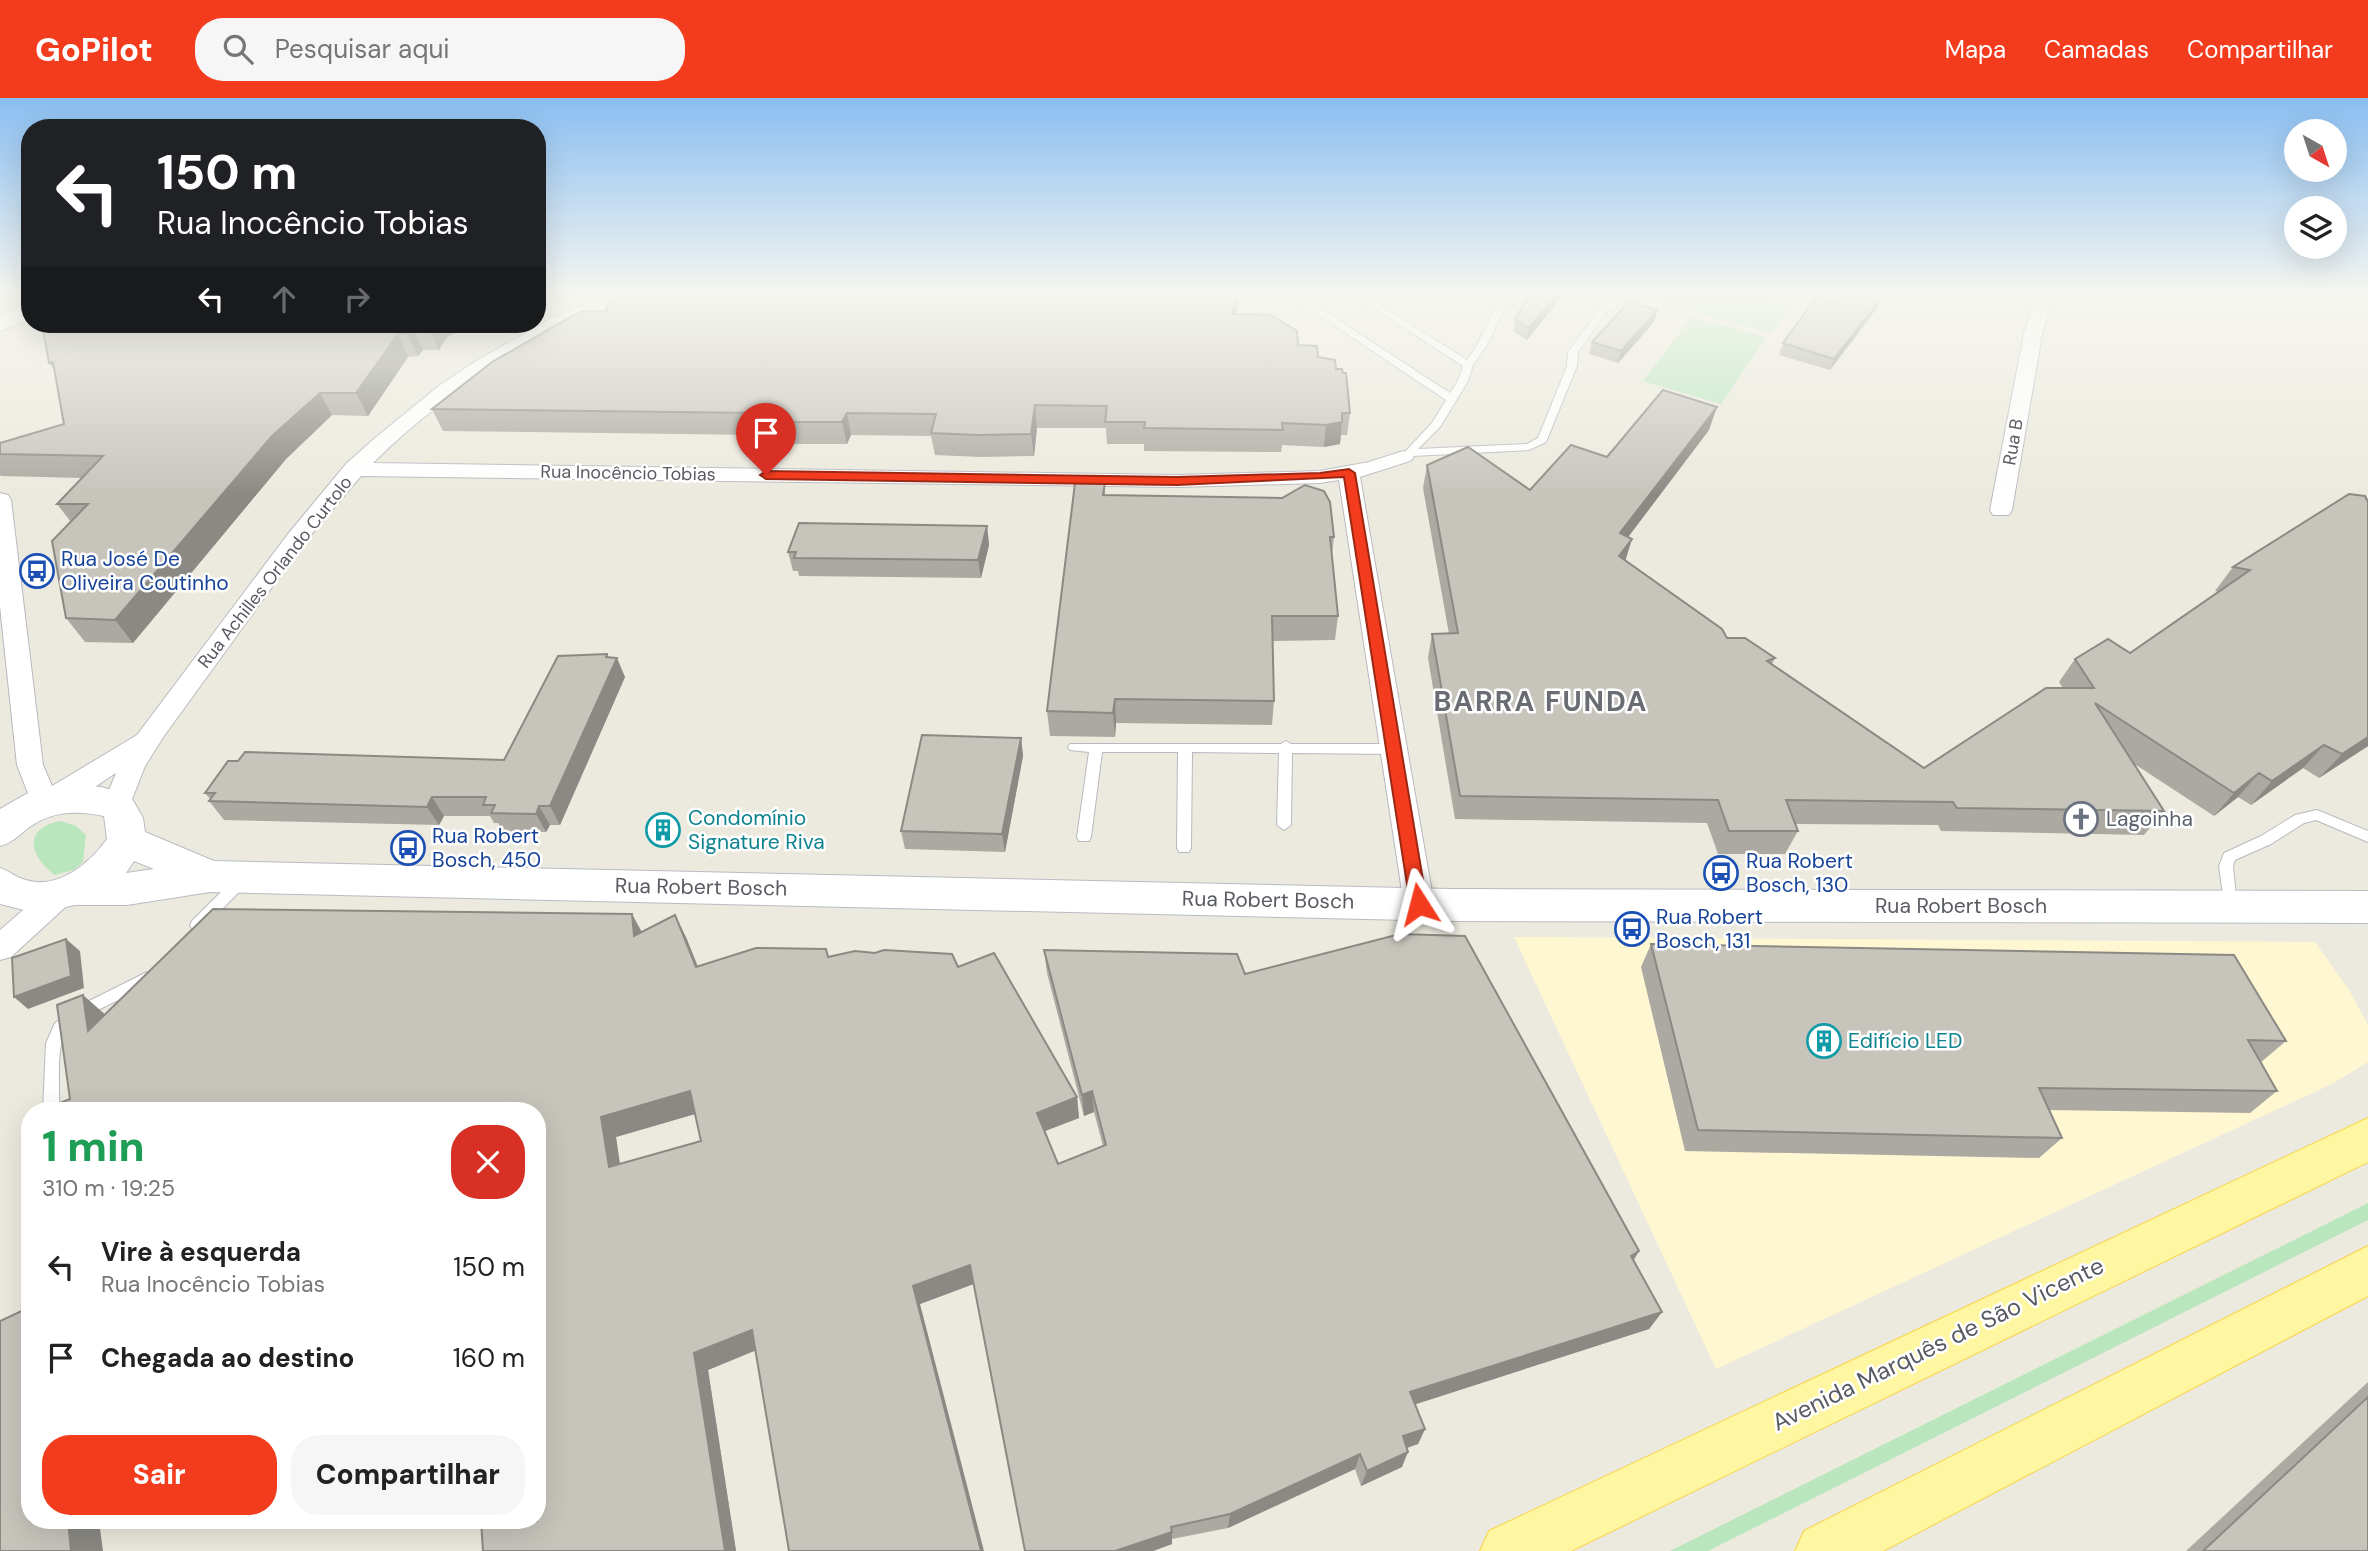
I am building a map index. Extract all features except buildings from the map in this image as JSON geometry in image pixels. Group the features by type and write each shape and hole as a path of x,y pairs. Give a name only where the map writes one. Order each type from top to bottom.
{"main road":[{"name":"Avenida Marquês de São Vicente","path":"1509,1551 2368,1139"},
{"path":"1824,1551 2368,1270"}],"street":[{"name":"Rua Achilles Orlando Curtolo","path":"122,823 121,788 150,738 282,558 354,469 423,410 491,361"},
{"name":"Rua B","path":"2001,510 2028,361"},
{"name":"Rua Inocêncio Tobias","path":"354,469 1177,481 1320,477 1349,473 1406,455"},
{"path":"1349,473 1419,904"},
{"path":"0,500 30,765 29,811"},
{"name":"Rua Achilles Orlando Curtolo","path":"29,811 150,738"},
{"name":"Rua Robert Bosch","path":"29,811 96,799 122,823 228,876"},
{"path":"0,948 68,891 97,877 112,862 122,823"},
{"name":"Rua Robert Bosch","path":"0,884 23,896 127,889 228,876 1419,904 2368,907"}],"lane":[{"path":"1394,361 1452,399"},
{"path":"1461,361 1468,365"},
{"path":"1406,455 1430,433 1463,381 1471,361"},
{"path":"1406,455 1529,447 1542,440 1572,361"},
{"path":"1075,747 1286,746 1394,749"},
{"path":"1284,825 1286,746"},
{"path":"1084,837 1096,747"},
{"path":"1184,848 1185,747"},
{"path":"2230,907 2226,866 2230,857 2241,849 2266,840 2301,819 2317,816 2339,822 2368,837"},
{"path":"186,938 228,876"},
{"path":"52,1102 56,1033 69,1020 135,987 160,965"}],"shaded area":[{"path":"1514,937 2315,942 2349,990 2368,1025 2368,1062 2332,1084 1716,1369"}],"green space":[{"path":"1658,361 1750,361 1721,404 1643,381"},
{"path":"61,821 76,826 86,835 83,862 73,870 55,875 39,859 34,843 40,830"},
{"path":"2368,1203 2368,1220 1708,1551 1670,1551"}],"place":[{"name":"Rua José De Oliveira Coutinho","path":"37,571"},
{"name":"Lagoinha","path":"2081,819"},
{"name":"Condomínio Signature Riva","path":"663,830"},
{"name":"Rua Robert Bosch, 450","path":"408,848"},
{"name":"Rua Robert Bosch, 130","path":"1721,873"},
{"name":"Rua Robert Bosch, 131","path":"1632,929"},
{"name":"Edifício LED","path":"1824,1041"}],"district":[{"name":"BARRA FUNDA","path":"1541,701"}],"route":[{"path":"766,475 1177,481 1320,477 1349,473 1419,904"}]}
